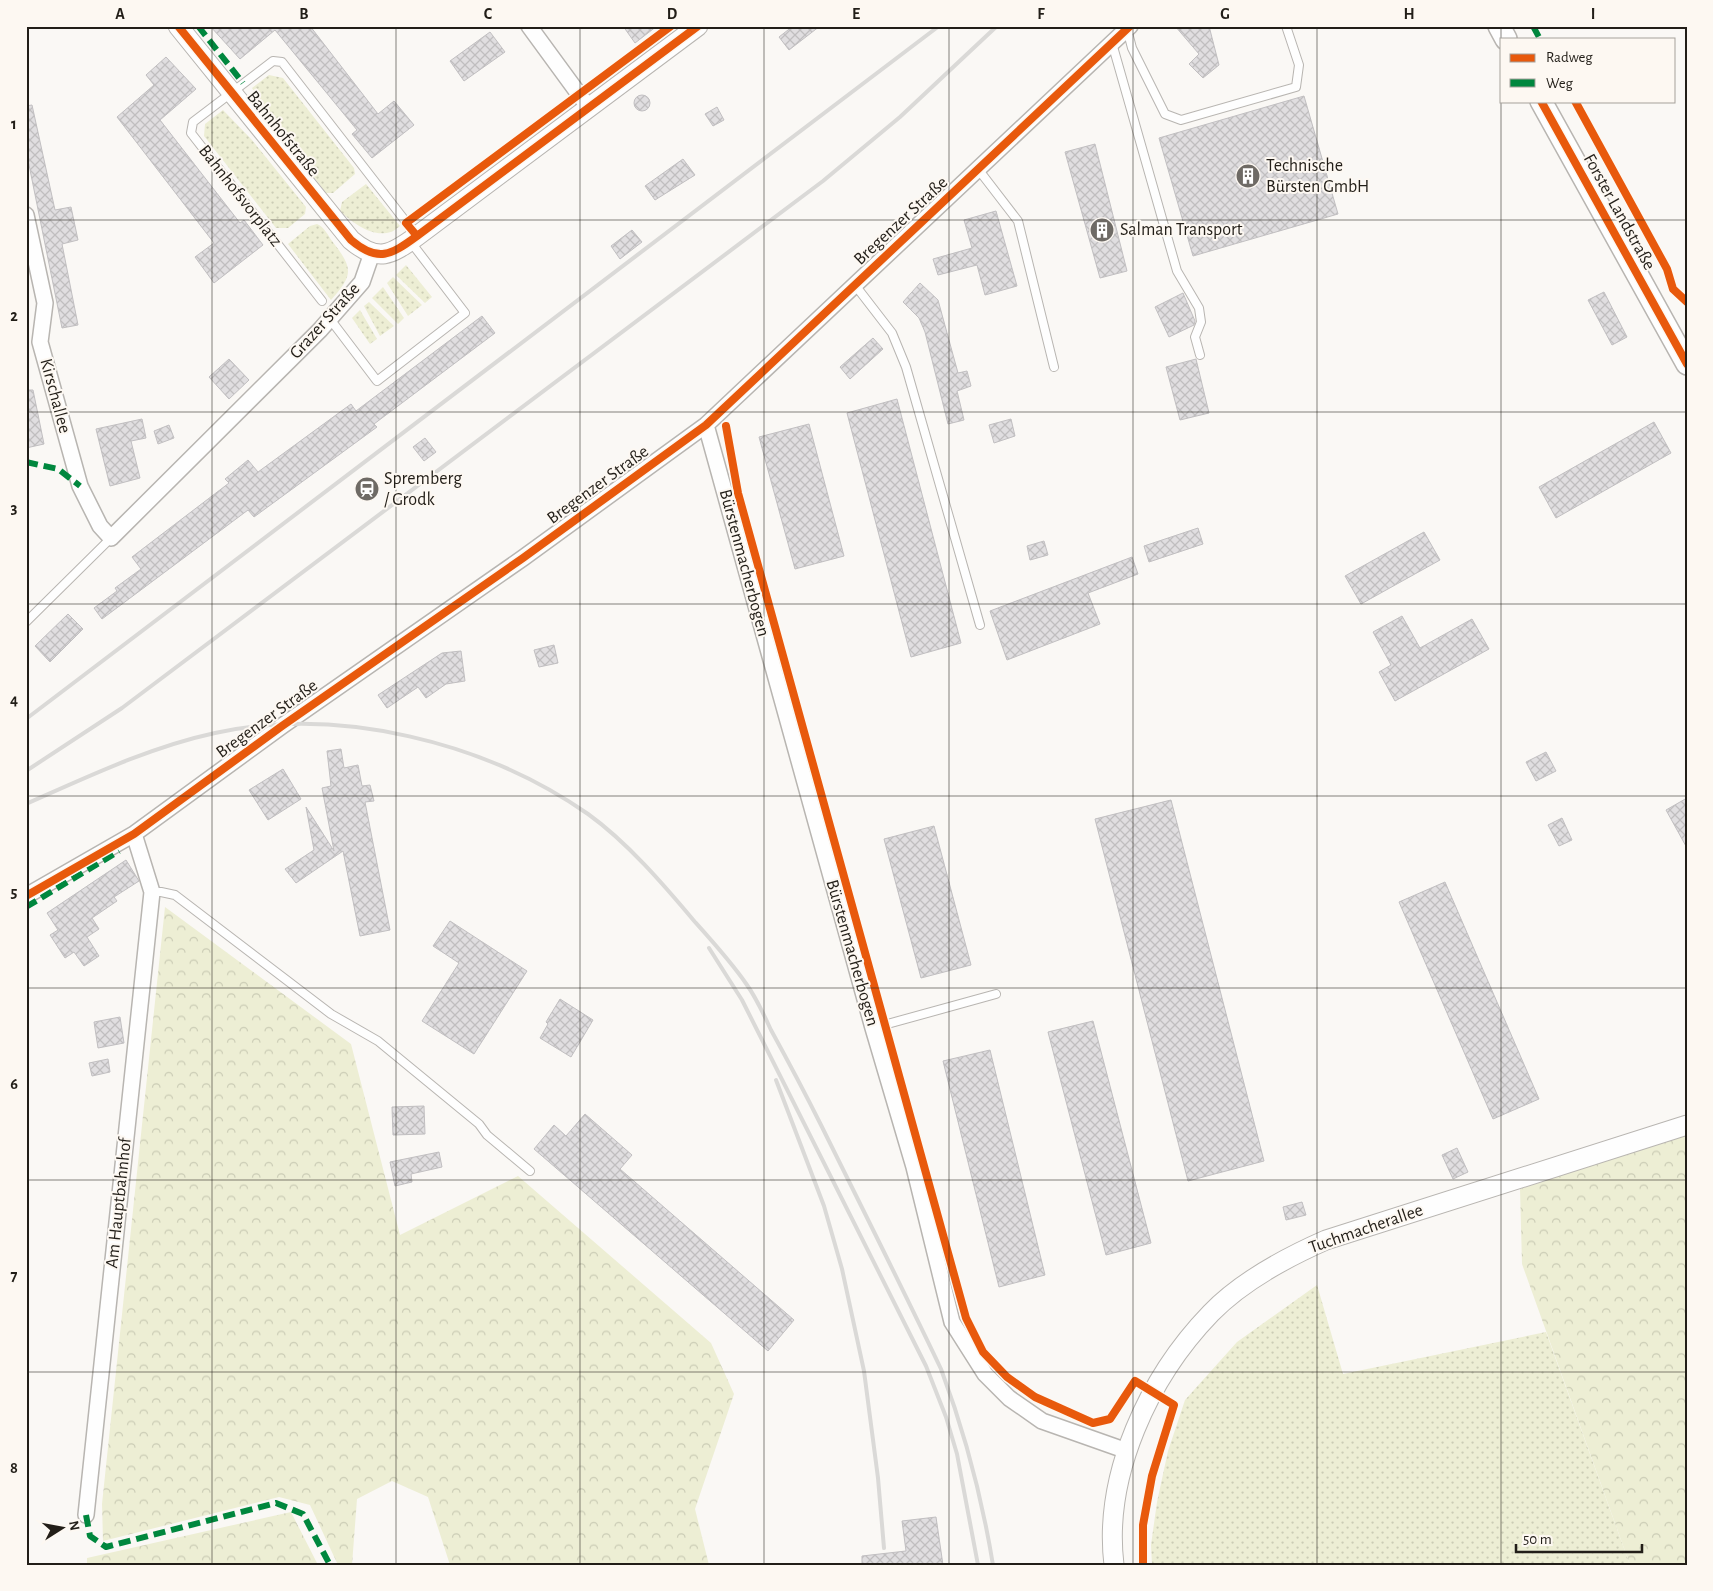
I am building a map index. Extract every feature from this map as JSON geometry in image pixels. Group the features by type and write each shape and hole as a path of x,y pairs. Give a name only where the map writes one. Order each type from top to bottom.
{"main road":[{"path":"1499,26 1505,38"},
{"name":"Forster Landstraße","path":"1541,102 1687,364"}],"street":[{"name":"Bahnhofstraße","path":"178,26 351,240 362,250 372,253"},
{"path":"529,26 589,108"},
{"path":"372,253 389,254 411,234 589,108 698,26"},
{"name":"Bregenzer Straße","path":"26,896 134,834 282,726 523,558 706,425 1128,28"},
{"name":"Kirschallee","path":"26,215 46,304 40,342 80,486 100,526 112,538"},
{"name":"Grazer Straße","path":"112,538 330,320 362,282 372,253"},
{"name":"Bürstenmacherbogen","path":"706,425 873,1028 914,1167 952,1322 984,1374 1009,1398 1042,1421 1127,1451"},
{"name":"Am Hauptbahnhof","path":"86,1514 152,892 134,834"},
{"name":"Tuchmacherallee","path":"1114,1565 1112,1546 1115,1495 1127,1451 1162,1378 1185,1344 1212,1313 1250,1282 1291,1256 1326,1240 1687,1125"}],"lane":[{"path":"1128,28 1132,48 1165,114 1181,120 1296,87 1299,65 1286,26"},
{"path":"1112,43 1177,271 1199,308 1201,322 1195,336 1200,355"},
{"name":"Bahnhofsvorplatz","path":"322,301 191,133 193,122 273,61 282,62 411,234 465,313 377,381 330,320"},
{"path":"978,169 1018,221 1054,367"},
{"path":"855,285 892,333 906,367 980,625"},
{"path":"26,622 112,538"},
{"path":"152,892 175,895 331,1014 378,1041 479,1124 487,1135 530,1170"},
{"path":"873,1028 996,994"}],"green space":[{"path":"269,75 283,78 354,168 355,174 333,193 326,193 272,122 252,88"},
{"path":"223,110 252,140 306,207 305,214 288,228 276,228 204,136 205,124"},
{"path":"366,184 400,226 393,231 377,233 368,230 353,222 340,211 342,202"},
{"path":"317,224 326,231 347,265 348,271 344,284 331,300 288,244 310,226"},
{"path":"406,265 432,297 425,303 396,275"},
{"path":"393,277 422,305 408,316 387,283"},
{"path":"383,287 404,318 398,324 372,298"},
{"path":"369,302 394,326 380,336 364,306"},
{"path":"360,310 377,339 370,344 352,318"},
{"path":"165,907 351,1044 400,1235 518,1176 711,1343 734,1394 695,1509 709,1565 450,1565 428,1497 392,1481 357,1499 352,1565 338,1565 310,1505 279,1497 103,1541 102,1504"},
{"path":"1687,1134 1687,1565 1630,1565 1522,1264 1520,1189"},
{"path":"1317,1285 1343,1374 1546,1332 1630,1565 1152,1565 1151,1545 1157,1502 1168,1451 1185,1400 1237,1342"},
{"path":"291,1512 318,1565 87,1565 87,1558"}],"building":[{"path":"210,26 310,26 378,114 394,101 414,125 372,158 352,134 357,130 275,30 240,59"},
{"path":"623,26 657,26 635,43"},
{"path":"793,26 820,26 789,50 779,37"},
{"path":"1175,26 1209,26 1219,65 1203,78 1189,64 1199,54"},
{"path":"490,32 505,52 464,81 450,61"},
{"path":"166,57 196,89 160,120 240,223 244,220 263,245 214,283 195,257 214,243 117,117 154,85 146,75"},
{"path":"639,95 645,95 650,100 648,109 639,111 634,106 634,100"},
{"name":"Technische Bürsten GmbH","path":"1304,96 1338,214 1193,256 1159,138"},
{"path":"32,105 55,210 71,207 78,240 62,244 78,325 62,328 26,150 26,106"},
{"path":"717,107 724,120 713,126 705,114"},
{"name":"Salman Transport","path":"1095,144 1127,271 1100,278 1065,152"},
{"path":"683,159 695,175 655,200 645,186"},
{"path":"996,211 1017,286 985,295 977,265 938,275 933,259 972,248 964,220"},
{"path":"632,230 642,242 620,259 611,246"},
{"path":"920,283 938,300 958,373 967,371 971,386 957,391 964,420 948,424 925,332 919,318 903,302"},
{"path":"1604,292 1627,337 1612,345 1588,300"},
{"path":"1183,293 1195,321 1194,325 1169,337 1155,307"},
{"path":"482,316 495,333 374,424 377,427 254,517 248,510 102,619 94,608 117,591 115,588 141,569 132,557 229,483 225,479 248,460 258,472 351,404 356,411"},
{"path":"873,338 883,349 850,379 840,367"},
{"path":"229,359 249,380 229,399 209,377"},
{"path":"1196,359 1209,413 1180,420 1166,367"},
{"path":"26,390 33,390 44,444 26,448"},
{"path":"897,399 961,643 911,657 847,413"},
{"path":"142,419 146,438 131,441 140,478 110,486 96,429"},
{"path":"1011,419 1015,436 994,443 989,425"},
{"path":"1654,422 1671,453 1556,518 1539,487"},
{"path":"809,424 844,556 795,569 759,437"},
{"path":"169,425 174,438 158,444 154,431"},
{"path":"425,438 436,452 424,461 413,447"},
{"path":"1198,528 1203,544 1149,562 1144,546"},
{"path":"1424,532 1440,560 1361,604 1345,576"},
{"path":"1044,541 1048,555 1030,560 1027,546"},
{"path":"1132,557 1138,574 1088,593 1100,624 1007,660 990,611"},
{"path":"68,614 83,629 50,662 35,646"},
{"path":"1402,616 1420,648 1472,619 1489,649 1395,701 1379,672 1391,665 1373,632"},
{"path":"554,645 558,663 539,667 534,650"},
{"path":"461,651 465,681 446,684 426,698 418,687 387,708 378,695 442,653"},
{"path":"341,749 344,768 358,765 362,786 370,785 374,801 365,802 390,930 360,936 343,851 296,883 285,869 314,850 306,807 334,851 322,788 331,786 327,751"},
{"path":"1546,752 1556,771 1536,781 1526,762"},
{"path":"283,769 301,799 268,820 249,790"},
{"path":"1687,798 1687,848 1666,810"},
{"path":"1171,800 1264,1161 1188,1181 1095,819"},
{"path":"1562,818 1572,840 1559,846 1548,825"},
{"path":"934,826 971,965 921,978 884,839"},
{"path":"126,860 139,881 114,897 117,901 92,918 99,929 87,937 99,956 84,966 74,952 65,958 50,935 58,930 47,913"},
{"path":"1445,882 1539,1099 1493,1119 1399,902"},
{"path":"450,921 527,971 474,1054 422,1021 459,963 433,946"},
{"path":"560,999 593,1020 571,1057 540,1038 548,1024 546,1022"},
{"path":"120,1017 124,1043 98,1048 94,1022"},
{"path":"1093,1021 1151,1243 1106,1255 1048,1032"},
{"path":"990,1050 1045,1275 999,1287 943,1061"},
{"path":"108,1059 110,1072 92,1076 89,1063"},
{"path":"424,1106 425,1134 393,1135 392,1107"},
{"path":"585,1114 632,1155 620,1169 794,1320 768,1351 534,1149 554,1125 566,1136"},
{"path":"1457,1148 1468,1172 1453,1179 1442,1155"},
{"path":"439,1152 442,1167 411,1174 412,1182 395,1186 390,1162"},
{"path":"1302,1202 1306,1215 1286,1220 1283,1207"},
{"path":"936,1517 943,1565 862,1565 862,1556 906,1551 902,1521"}],"railway":[{"path":"26,719 939,26"},
{"path":"26,771 122,708 823,181 900,117 997,26"},
{"path":"26,804 143,754 191,739 215,733 262,726 311,724 360,728 409,736 457,750 504,767 547,789 603,825 671,893 729,961 757,1001 821,1125 941,1369 958,1417 972,1466 984,1515 993,1565"},
{"path":"709,948 742,1000 926,1366 946,1417 957,1454 978,1565"},
{"path":"776,1080 824,1206 842,1269 864,1371 878,1478 884,1548"}],"marked path":[{"path":"198,26 243,83"},
{"path":"1533,26 1539,38"},
{"path":"26,462 58,469 80,486"},
{"path":"26,907 119,851"},
{"path":"86,1515 90,1536 106,1547 276,1503 303,1514 330,1565"}],"cycle path":[{"path":"178,26 351,240 369,252 377,254 392,252 408,243 698,26"},
{"path":"417,236 406,223 671,26"},
{"path":"26,896 134,834 282,726 523,558 706,425 1130,26"},
{"path":"1542,102 1687,364"},
{"path":"1576,102 1667,269 1673,289 1687,302"},
{"path":"726,426 738,493 966,1318 983,1352 1007,1377 1035,1397 1093,1423 1110,1419 1135,1381 1174,1405 1152,1476 1143,1525 1143,1565"}],"place":[{"name":"Technische Bürsten GmbH","path":"1248,176"},
{"name":"Salman Transport","path":"1102,230"},
{"name":"Spremberg / Grodk","path":"367,489"}]}
